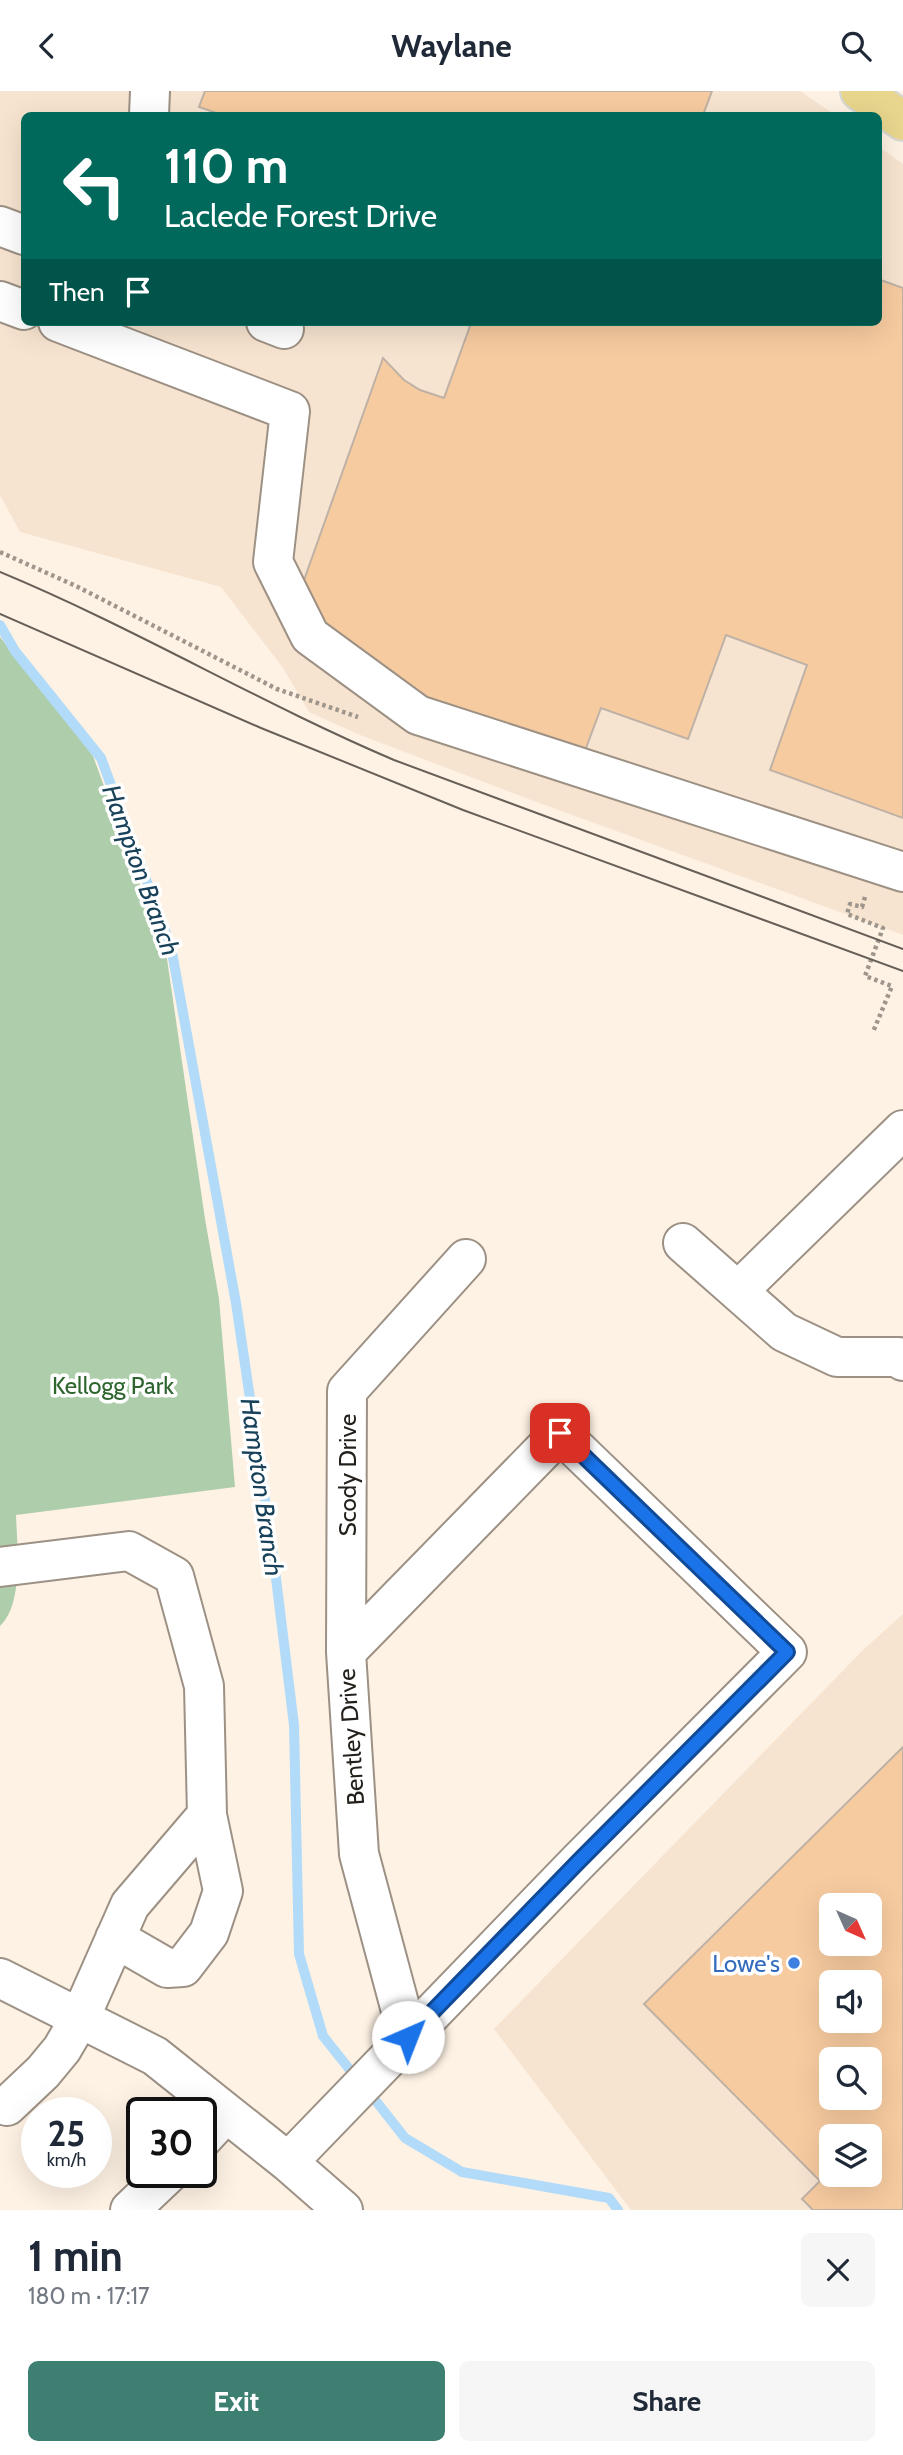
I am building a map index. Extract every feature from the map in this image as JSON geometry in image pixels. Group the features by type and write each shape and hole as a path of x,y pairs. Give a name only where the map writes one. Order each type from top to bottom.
{"main road":[{"path":"860,91 903,121"}],"street":[{"path":"149,112 150,91"},
{"path":"0,226 21,234"},
{"path":"0,301 21,309"},
{"path":"68,326 290,411 273,562 310,636 418,715 903,872"},
{"path":"737,1291 903,1130"},
{"path":"683,1243 784,1332 837,1357 899,1357 903,1361"},
{"name":"Scody Drive","path":"346,1652 347,1391 466,1259"},
{"name":"Bentley Drive","path":"560,1433 787,1652 408,2037 359,1854 346,1652 560,1433"},
{"path":"0,1567 130,1551 174,1576 204,1686 207,1815 223,1891 209,1933 183,1967 167,1968 116,1938"},
{"path":"7,2106 55,2057 80,2018 130,1905 207,1815"},
{"path":"0,1978 155,2056 190,2097"},
{"path":"288,2162 408,2037"},
{"path":"217,2127 288,2162 343,2210"},
{"path":"130,2210 153,2188"}],"path":[{"path":"0,552 76,586 277,689 327,705"},
{"path":"865,893 862,907 850,904 847,914 883,928 865,976 892,986 873,1032"}],"shaded area":[{"path":"0,91 800,91 831,112 21,112 21,326 882,326 882,149 903,164 903,935 539,803 360,735 309,712 283,668 221,587 20,532 0,495"},
{"path":"903,1614 903,2210 631,2210 494,2029 864,1649"}],"green space":[{"name":"Kellogg Park","path":"0,637 93,756 167,959 219,1299 235,1487 16,1515 16,1589 8,1616 0,1626"}],"building":[{"path":"205,91 712,91 704,112 213,112 199,107"},
{"path":"882,280 903,288 903,818 770,770 807,665 726,635 688,739 601,708 583,756 376,678 298,597 383,358 404,380 420,390 444,398 470,326 882,326"},
{"name":"Lowe's","path":"903,1747 903,2210 813,2210 802,2199 819,2182 819,2187 882,2187 882,2124 819,2124 819,2180 644,2004"}],"waterway":[{"name":"Hampton Branch","path":"0,625 15,651 101,758 171,947 236,1303 274,1562 294,1725 299,1954 323,2036 358,2080"},
{"name":"Hampton Branch","path":"368,2091 405,2138 462,2172 609,2198 618,2210"}],"tram line":[{"path":"0,572 100,617 394,760 903,949"},
{"path":"0,614 261,728 463,810 903,971"}],"place":[{"name":"Lowe's","path":"794,1963"}],"route":[{"path":"408,2037 787,1652 560,1433"}]}
